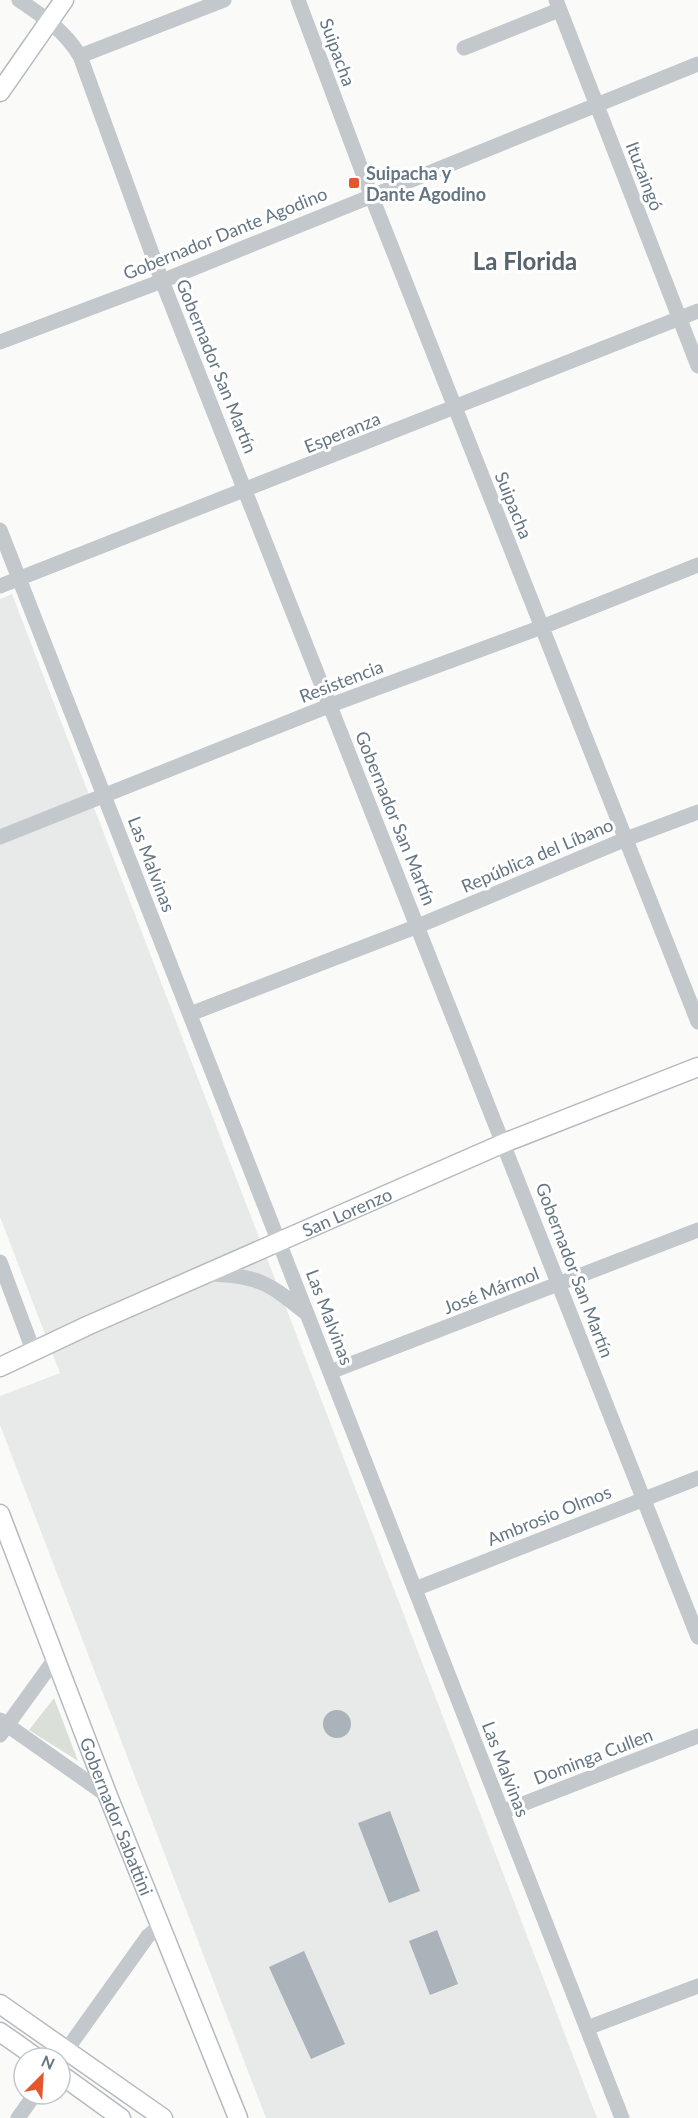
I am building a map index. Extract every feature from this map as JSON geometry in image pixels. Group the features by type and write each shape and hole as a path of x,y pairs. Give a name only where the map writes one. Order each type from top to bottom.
{"main road":[{"path":"0,92 64,0"},
{"name":"San Lorenzo","path":"0,1367 33,1350 504,1143 698,1067"},
{"name":"Gobernador Sabattini","path":"0,1514 108,1796 238,2118"},
{"path":"0,2004 52,2046"},
{"path":"0,2032 20,2046"},
{"path":"72,2061 163,2118"},
{"path":"72,2083 121,2118"}],"street":[{"name":"Gobernador San Martín","path":"19,0 68,37 80,56 162,281 698,1637"},
{"path":"80,56 224,0"},
{"name":"Suipacha","path":"298,0 371,195 698,1022"},
{"path":"464,48 558,5"},
{"name":"Ituzaingó","path":"558,5 698,366"},
{"name":"Gobernador Dante Agodino","path":"0,342 162,281 698,64"},
{"name":"Esperanza","path":"0,586 698,311"},
{"name":"Las Malvinas","path":"1,537 280,1241 622,2118"},
{"name":"Resistencia","path":"0,837 331,705 542,627 698,565"},
{"name":"República del Líbano","path":"190,1014 418,926 626,839 698,812"},
{"name":"José Mármol","path":"330,1372 698,1230"},
{"path":"0,1262 33,1350"},
{"path":"205,1274 252,1278 270,1286 308,1315"},
{"name":"Ambrosio Olmos","path":"415,1589 698,1479"},
{"path":"55,1659 2,1727 108,1796"},
{"name":"Dominga Cullen","path":"502,1812 698,1736"},
{"path":"69,2046 148,1936 160,1926"},
{"path":"587,2028 698,1986"}],"shaded area":[{"path":"12,594 597,2118 266,2118 0,1425 0,1396 60,1373 0,1217 0,599"},
{"path":"54,1698 78,1761 29,1730"}],"building":[{"path":"337,1710 347,1714 351,1724 347,1734 337,1738 327,1734 323,1724 327,1714"},
{"path":"390,1811 420,1891 389,1903 358,1823"},
{"path":"437,1930 458,1984 430,1995 409,1941"},
{"path":"304,1951 345,2044 311,2059 269,1967"}],"place":[{"name":"Suipacha y Dante Agodino","path":"354,183"}],"district":[{"name":"La Florida","path":"525,260"}]}
